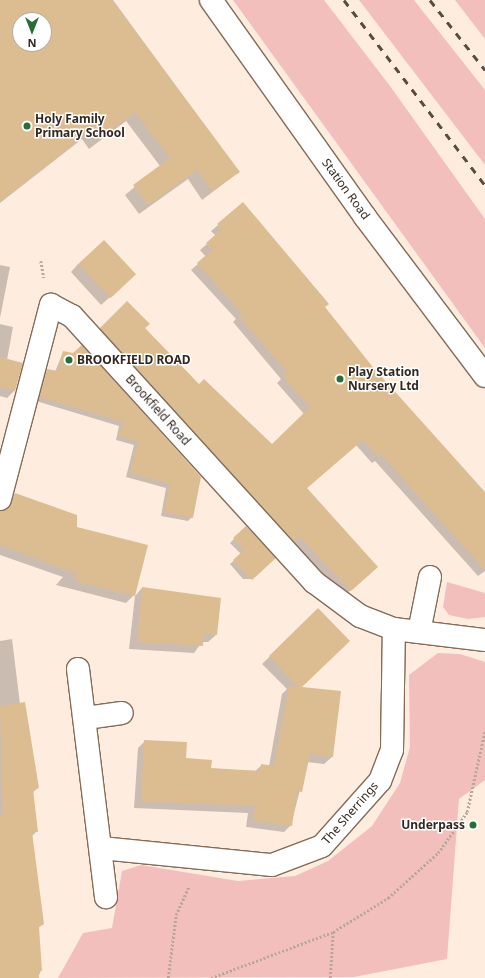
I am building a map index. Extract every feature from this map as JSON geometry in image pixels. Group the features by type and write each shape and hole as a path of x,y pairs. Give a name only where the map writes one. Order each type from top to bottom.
{"street":[{"name":"Station Road","path":"211,0 365,217 485,376"},
{"name":"Brookfield Road","path":"0,499 51,305 72,316 314,582 360,616 394,629 485,640"},
{"path":"419,632 430,577"},
{"name":"The Sherrings","path":"101,848 209,861 272,865 298,858 322,846 380,781 392,750 394,629"},
{"path":"78,669 86,718 106,897"},
{"path":"86,718 122,713"}],"path":[{"path":"211,978 333,932 388,898 451,837 467,812 485,730"},
{"path":"168,978 180,903 209,861"},
{"path":"330,978 333,932"}],"shaded area":[{"path":"233,0 324,0 390,86 485,219 485,348"},
{"path":"359,0 414,0 485,90 485,165"},
{"path":"455,0 485,0 485,39"},
{"path":"447,582 485,593 485,617 468,619 449,615 443,607"},
{"path":"438,653 460,654 485,662 485,780 459,799 447,959 354,977 58,978 83,933 112,928 122,871 141,865 238,881 295,876 328,861 372,826 400,783 410,747 409,675"}],"building":[{"path":"0,0 112,0 240,172 212,191 197,170 148,205 133,185 170,158 135,112 98,140 91,131 0,202"},
{"path":"243,202 329,304 325,307 372,366 485,492 485,570 382,455 379,457 363,440 307,488 378,567 351,591 300,537 294,542 100,328 127,301 150,324 145,328 199,384 204,379 272,444 310,407 283,376 287,372 238,315 242,313 197,263 212,250 206,243 222,229 217,224"},
{"path":"104,240 136,274 110,298 78,264"},
{"path":"82,345 201,477 193,518 164,512 170,484 130,473 138,441 119,436 123,422 40,397 47,369 58,371 63,351 73,353"},
{"path":"0,357 23,363 15,391 0,387"},
{"path":"15,493 77,515 77,527 148,545 135,596 75,581 77,574 0,545 0,511 9,507"},
{"path":"246,526 276,558 252,580 233,560 244,550 233,538"},
{"path":"142,587 221,598 217,635 204,633 203,646 137,642"},
{"path":"318,608 350,641 302,687 341,691 333,757 310,754 302,792 297,791 292,826 253,820 255,806 141,801 144,740 187,742 186,758 212,760 211,768 260,771 261,764 274,766 289,686 298,687 269,656"},
{"path":"25,702 39,788 33,789 38,832 32,832 44,924 39,927 42,971 38,971 39,978 0,978 0,815 3,815 0,706"}],"railway":[{"path":"344,0 485,185"},
{"path":"430,0 485,70"}],"place":[{"name":"Holy Family Primary School","path":"27,126"},
{"name":"BROOKFIELD ROAD","path":"69,360"},
{"name":"Play Station Nursery Ltd","path":"340,379"},
{"name":"Underpass","path":"473,825"}]}
